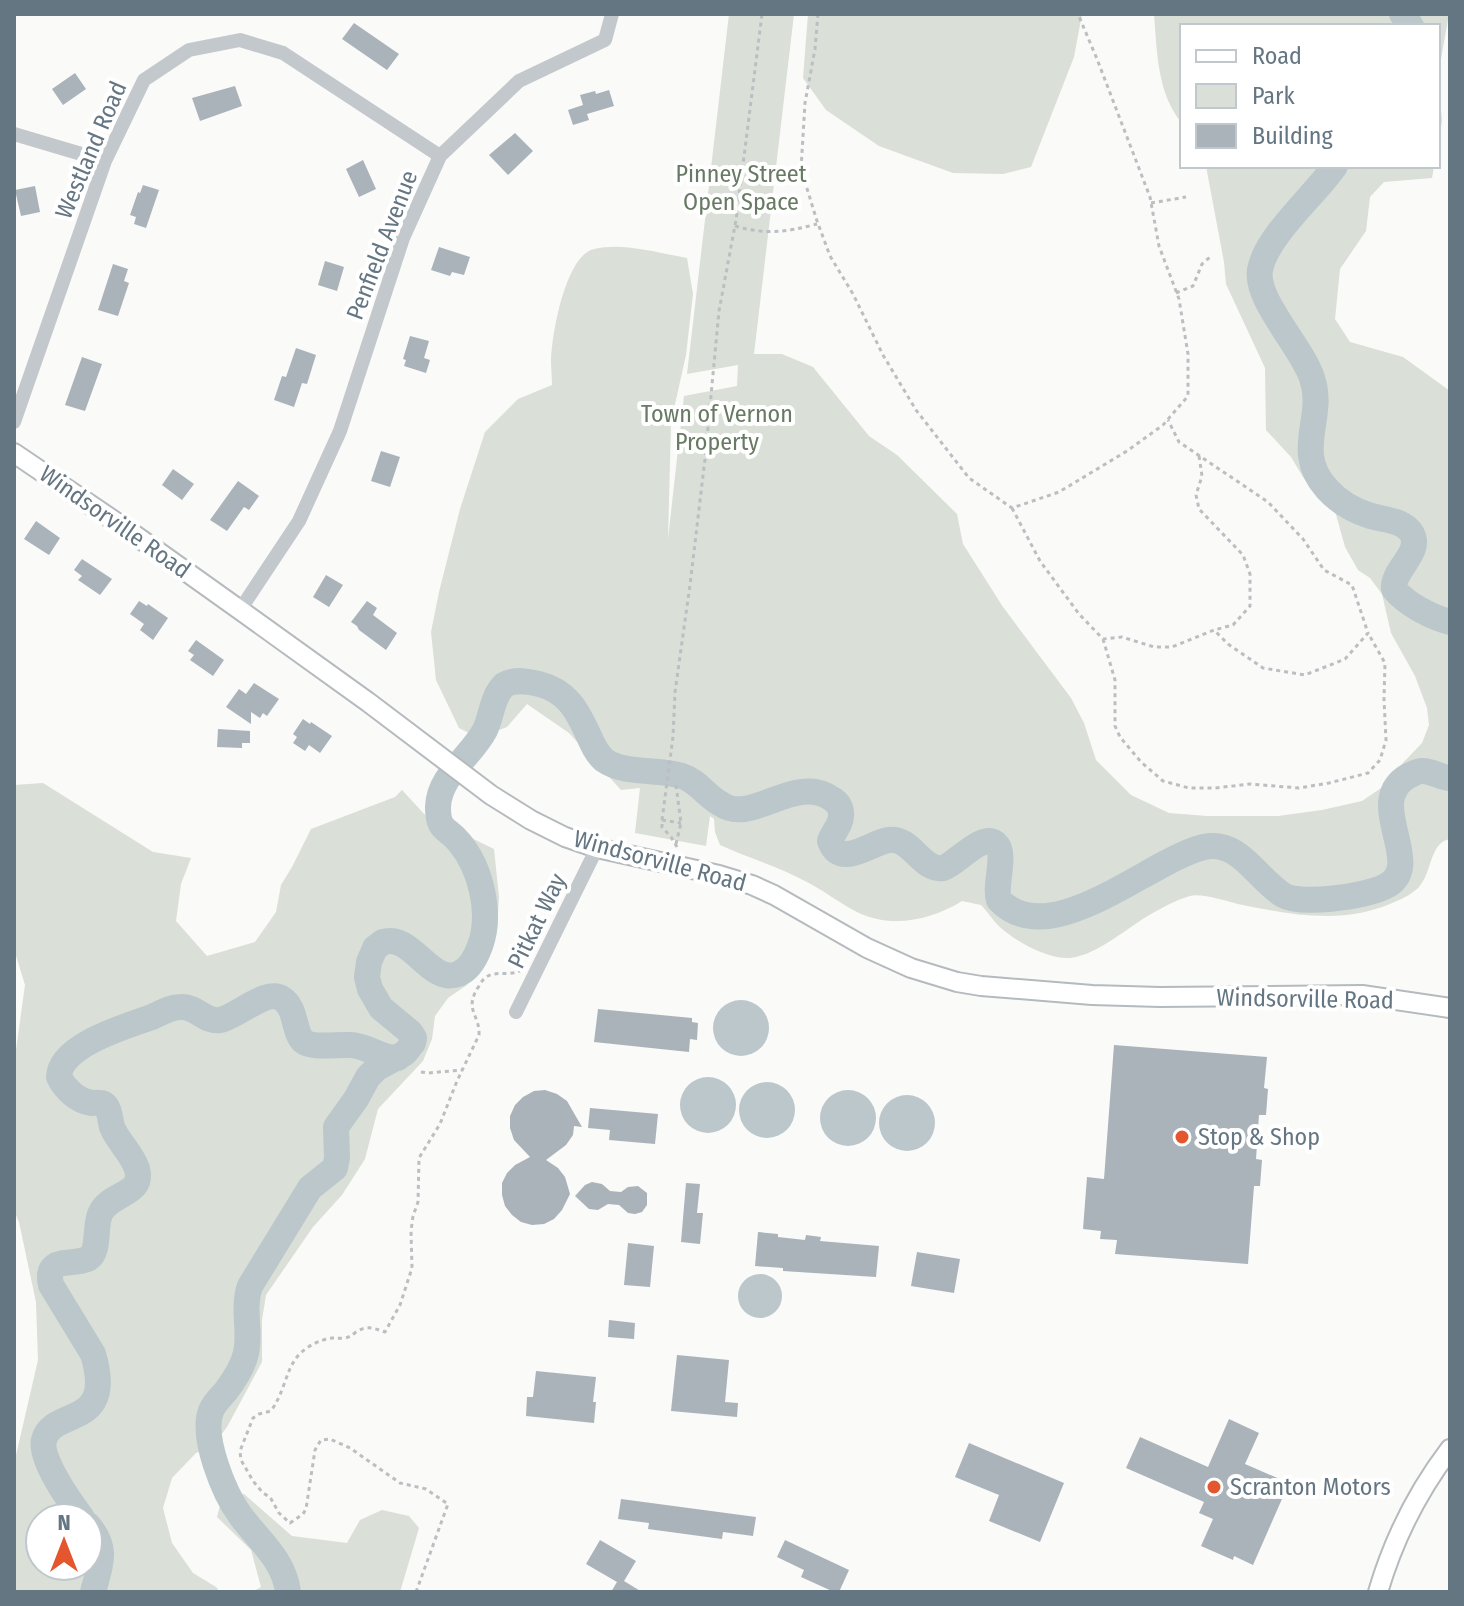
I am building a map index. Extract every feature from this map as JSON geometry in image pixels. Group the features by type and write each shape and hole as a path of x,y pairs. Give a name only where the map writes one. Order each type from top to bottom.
{"main road":[{"name":"Windsorville Road","path":"14,453 240,610 468,778 531,820 565,837 597,848 752,885 867,948 911,968 969,984 1119,996 1362,995 1450,1008"},
{"path":"1378,1592 1387,1561 1410,1512 1450,1449"}],"street":[{"name":"Penfield Avenue","path":"240,610 299,521 340,431 403,238 440,156 519,81 605,40 612,14"},
{"name":"Westland Road","path":"14,422 105,161 144,80 189,50 240,40 283,53 440,156"},
{"path":"14,134 105,161"},
{"name":"Pitkat Way","path":"516,1012 597,848"}],"path":[{"path":"676,785 681,823 677,847 662,827 675,692 690,585 719,311 735,226 762,14"},
{"path":"818,14 805,103 801,169 830,256 916,410 969,478 1012,508 1040,561 1079,614 1103,639 1115,680 1115,726 1120,737 1141,762 1163,781 1189,788 1250,784 1299,788 1368,773 1380,760 1386,740 1385,663 1368,633 1352,585 1324,570 1303,539 1268,502 1179,442 1168,420"},
{"path":"1012,508 1059,492 1127,451 1163,425 1188,396 1188,354 1176,293 1159,246 1151,203 1078,14"},
{"path":"1151,203 1186,197"},
{"path":"735,226 754,232 787,232 818,224"},
{"path":"1176,293 1193,286 1202,264 1210,257"},
{"path":"1103,639 1122,637 1154,647 1172,647 1233,625 1250,606 1250,574 1243,555 1199,509 1196,495 1202,476 1199,456"},
{"path":"1214,630 1228,644 1263,668 1305,675 1345,659 1368,633"},
{"path":"662,820 681,823"},
{"path":"527,960 528,954 521,943 538,932 547,919 559,926"},
{"path":"416,1592 448,1504 441,1498 426,1489 400,1483 350,1448 330,1439 321,1440 315,1450 306,1509 290,1523 253,1481 241,1460 240,1451 253,1418 271,1411 279,1400 294,1360 328,1338 345,1338 369,1326 385,1332 391,1322 412,1268 411,1231 418,1202 419,1158 440,1124 479,1035 471,1008 476,991 486,977 512,974 523,968"},
{"path":"421,1072 462,1070"}],"green space":[{"path":"729,14 794,14 754,354 782,354 813,367 869,436 897,455 957,514 963,544 1003,607 1071,698 1084,723 1096,760 1131,795 1169,813 1207,816 1278,816 1362,801 1384,786 1422,743 1429,725 1427,708 1415,676 1391,633 1382,594 1370,578 1358,570 1345,547 1335,511 1266,430 1265,368 1226,284 1206,168 1434,168 1432,178 1384,182 1370,197 1366,231 1340,269 1335,319 1350,342 1403,357 1450,391 1450,839 1438,846 1419,887 1379,908 1339,916 1299,914 1195,895 1156,911 1086,954 1058,957 1040,952 1015,938 998,925 981,905 962,901 923,918 895,921 868,917 796,877 720,845 714,819 710,816 706,846 635,833 640,788 621,790 569,733 527,704 507,727 479,738 459,728 436,680 431,632 460,509 485,432 518,399 552,385 551,360 557,315 568,280 584,255 594,249 617,247 687,258 693,294 686,355 671,422 668,539 684,396 737,386 738,365 687,374"},
{"path":"808,14 1082,14 1074,57 1031,167 1003,174 953,173 879,146 826,110 803,78"},
{"path":"1154,14 1449,14 1440,65 1440,24 1180,24 1180,120 1163,86"},
{"path":"43,783 153,852 191,858 181,884 176,921 207,956 255,942 276,912 281,885 311,829 395,797 402,790 426,816 494,849 499,897 497,928 484,956 467,985 448,998 435,1016 432,1039 423,1061 378,1109 365,1159 342,1195 313,1227 266,1295 262,1320 262,1362 227,1427 212,1447 196,1453 172,1478 163,1508 172,1543 193,1573 220,1592 14,1592 14,1464 38,1360 36,1302 14,1211 16,1050 25,985 14,949 14,785"},
{"path":"244,1494 292,1536 347,1543 360,1520 382,1510 409,1516 419,1528 400,1592 252,1592 261,1587 251,1550 217,1517 222,1498"}],"shaded area":[{"path":"741,1000 761,1008 769,1028 761,1048 741,1056 721,1048 713,1028 721,1008"},
{"path":"708,1077 728,1085 736,1105 728,1125 708,1133 688,1125 680,1105 688,1085"},
{"path":"767,1082 787,1090 795,1110 787,1130 767,1138 747,1130 739,1110 747,1090"},
{"path":"848,1090 868,1098 876,1118 868,1138 848,1146 828,1138 820,1118 828,1098"},
{"path":"907,1095 927,1103 935,1123 927,1143 907,1151 887,1143 879,1123 887,1103"},
{"path":"760,1274 776,1280 782,1296 776,1312 760,1318 744,1312 738,1296 744,1280"}],"building":[{"path":"354,23 399,54 387,70 342,39"},
{"path":"75,73 86,89 63,105 52,89"},
{"path":"235,86 242,106 200,121 192,98"},
{"path":"609,90 614,106 587,114 589,120 573,125 568,110 583,105 580,95"},
{"path":"515,133 533,151 508,175 489,155"},
{"path":"363,160 376,189 359,197 346,169"},
{"path":"143,185 159,190 146,228 134,224 136,217 130,215"},
{"path":"35,186 40,212 21,216 15,190"},
{"path":"439,247 470,257 464,275 452,272 450,276 431,270"},
{"path":"325,261 344,267 337,291 318,285"},
{"path":"113,264 128,269 124,281 129,283 118,316 98,310"},
{"path":"410,336 429,341 424,358 430,360 426,373 404,366"},
{"path":"296,348 316,355 307,384 302,383 294,407 274,400"},
{"path":"82,357 102,364 85,411 65,405"},
{"path":"381,451 400,457 390,487 371,481"},
{"path":"173,469 194,484 182,500 162,485"},
{"path":"238,481 259,496 249,510 244,507 227,531 210,520"},
{"path":"36,521 60,538 49,555 24,539"},
{"path":"82,559 112,579 100,595 78,580 82,576 74,570"},
{"path":"326,575 343,585 329,607 313,597"},
{"path":"139,601 168,618 153,640 140,630 144,624 130,614"},
{"path":"367,601 377,608 373,615 397,633 386,650 351,622"},
{"path":"196,640 224,660 213,676 190,660 194,655 188,651"},
{"path":"254,683 279,699 267,716 263,713 260,718 251,712 251,724 226,707 239,689 246,694"},
{"path":"303,719 332,736 320,753 309,745 305,751 293,743 297,737 293,734"},
{"path":"218,729 250,731 250,743 242,743 242,748 217,747"},
{"path":"598,1009 692,1018 692,1022 698,1023 697,1040 690,1039 689,1052 594,1042"},
{"name":"Stop & Shop","path":"1114,1045 1267,1057 1264,1088 1268,1089 1266,1115 1259,1115 1256,1159 1262,1160 1260,1186 1254,1186 1248,1264 1115,1254 1117,1240 1100,1239 1101,1231 1083,1229 1087,1177 1104,1179"},
{"path":"545,1090 567,1101 582,1127 574,1126 573,1135 566,1145 546,1160 565,1177 570,1194 562,1210 544,1224 532,1225 521,1222 505,1206 502,1183 515,1165 530,1157 514,1140 510,1128 510,1116 515,1105 534,1091"},
{"path":"590,1108 658,1114 655,1144 609,1140 610,1130 588,1128"},
{"path":"592,1182 602,1184 610,1191 621,1192 638,1186 647,1193 647,1205 642,1212 635,1214 628,1213 619,1205 608,1204 598,1210 589,1209 575,1196"},
{"path":"686,1183 700,1184 697,1213 703,1213 700,1244 681,1242"},
{"path":"758,1232 778,1234 778,1237 805,1240 806,1235 821,1237 820,1241 879,1246 876,1277 783,1271 783,1268 755,1266"},
{"path":"628,1243 654,1246 650,1287 624,1285"},
{"path":"917,1252 960,1259 954,1293 911,1286"},
{"path":"609,1320 635,1323 634,1339 608,1337"},
{"path":"677,1355 729,1360 725,1402 738,1403 737,1417 671,1411"},
{"path":"536,1371 596,1377 594,1423 526,1416 527,1397 533,1397"},
{"path":"1229,1419 1259,1433 1245,1464 1289,1483 1253,1565 1201,1546 1213,1519 1199,1513 1204,1502 1126,1468 1140,1437 1208,1467"},
{"path":"969,1443 1064,1483 1040,1542 989,1521 999,1495 955,1477"},
{"path":"621,1499 756,1517 753,1536 723,1532 722,1539 648,1529 649,1523 618,1519"},
{"path":"600,1540 636,1561 624,1581 642,1592 611,1592 617,1582 586,1564"},
{"path":"785,1540 849,1570 839,1592 801,1577 804,1570 777,1557"}],"waterway":[{"path":"1402,14 1410,24"},
{"path":"1333,168 1271,243 1260,270 1260,282 1312,378 1315,407 1311,448 1317,475 1327,489 1356,511 1404,525 1408,529 1414,541 1413,548 1397,575 1394,589 1419,609 1450,622"},
{"path":"288,1592 276,1560 240,1515 221,1479 209,1435 211,1411 245,1358 250,1286 310,1188 335,1168 336,1127 368,1077 377,1068 405,1053 413,1043 410,1032 381,1008 370,989 367,977 375,948 383,942 393,941 448,975 466,969 478,950 485,920 482,892 467,853 441,825 438,807 444,785 479,740 504,685 526,681 557,691 575,709 594,748 604,760 622,768 682,776 729,808 755,807 799,792 821,794 834,800 841,814 830,841 841,853 848,854 897,840 935,868 943,868 977,845 991,842 997,845 1000,856 999,900 1020,914 1045,916 1072,910 1182,855 1216,846 1238,854 1274,888 1292,898 1333,898 1375,890 1396,878 1400,865 1392,820 1394,790 1405,778 1419,771 1450,778"},
{"path":"71,1502 46,1458 44,1440 49,1430 58,1423 90,1406 96,1395 98,1378 93,1354 51,1285 50,1275 56,1265 83,1260 92,1255 101,1212 112,1200 132,1189 138,1177 135,1163 112,1127 106,1106 81,1100 59,1077 70,1055 96,1038 169,1009 186,1007 210,1019 220,1020 259,1000 275,996 290,1007 303,1041 319,1046 357,1046 386,1057 398,1058"},
{"path":"93,1592 96,1582"}],"place":[{"name":"Stop & Shop","path":"1182,1137"},
{"name":"Scranton Motors","path":"1214,1487"}],"park label":[{"name":"Pinney Street Open Space","path":"741,188"},
{"name":"Town of Vernon Property","path":"717,428"}]}
